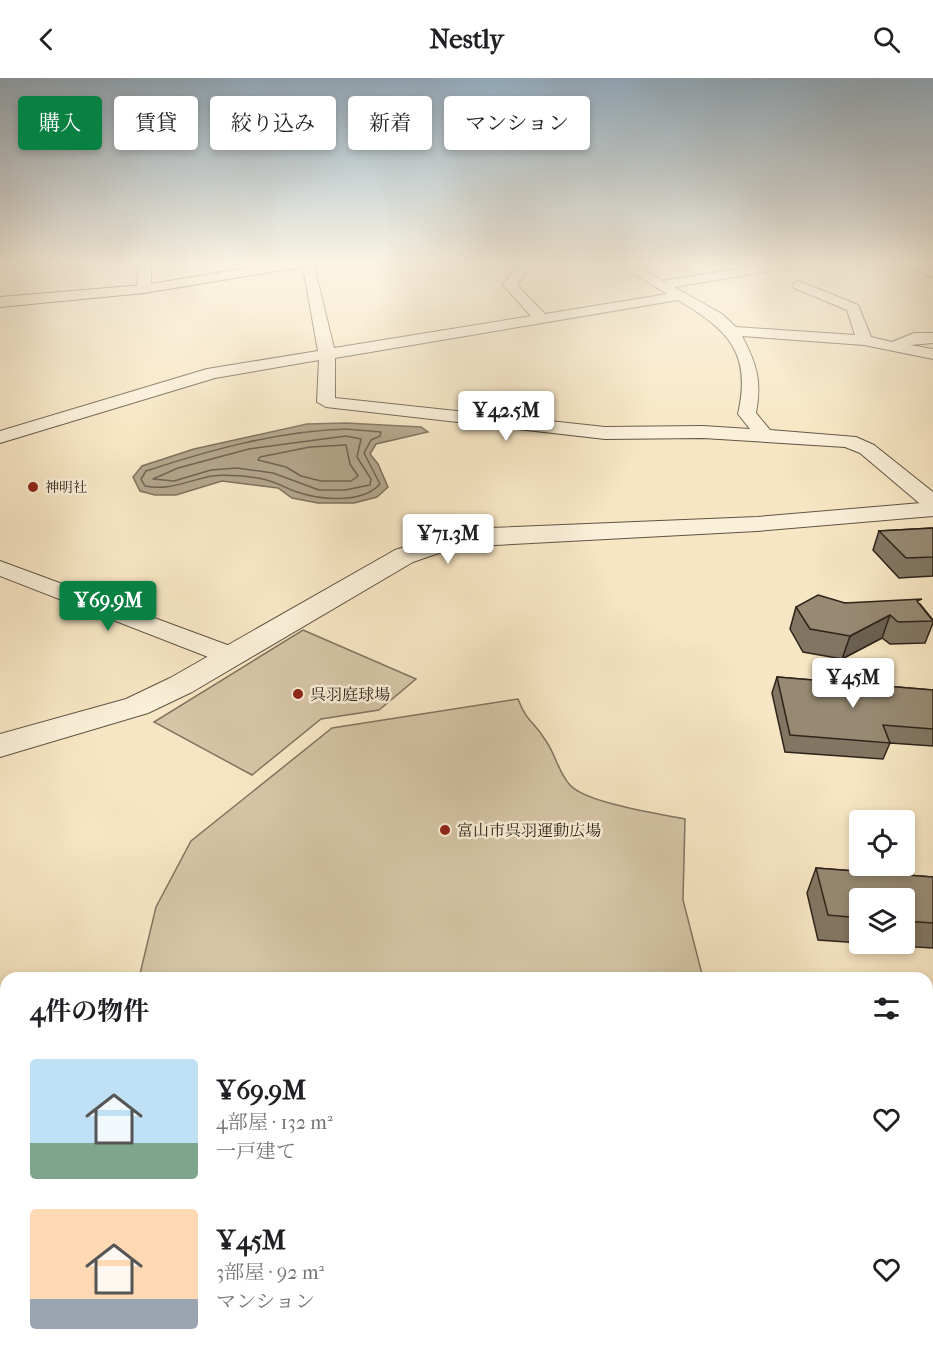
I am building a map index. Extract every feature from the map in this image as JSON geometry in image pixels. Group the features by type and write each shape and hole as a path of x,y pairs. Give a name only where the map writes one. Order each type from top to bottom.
{"street":[{"path":"321,321 327,354 326,402 605,433 702,432 849,441 867,449 933,503"},
{"path":"0,437 213,373 525,321"},
{"path":"721,321 732,331 747,361 752,389 747,414 764,435"},
{"path":"857,321 864,340"},
{"path":"732,331 864,340 933,354"},
{"path":"893,347 914,338 933,338"},
{"path":"0,746 137,706 181,685 386,564 453,540 490,536 757,524 933,509"},
{"path":"0,568 231,656"}],"shaded area":[{"name":"呉羽庭球場","path":"303,630 416,679 379,710 321,719 252,775 154,722"},
{"name":"富山市呉羽運動広場","path":"518,699 525,713 549,746 570,785 591,797 607,802 685,819 683,900 701,972 140,972 156,907 191,841 332,728"}],"water":[{"path":"346,423 421,427 428,432 376,444 370,454 378,464 388,487 377,497 354,503 318,503 292,498 278,488 222,481 176,495 155,495 140,491 133,477 142,466 194,449 307,424"}],"building":[{"path":"933,528 933,557 906,558 879,531"},
{"path":"818,595 845,603 922,599 917,601 933,621 898,622 890,615 850,636 810,629 796,607"},
{"path":"777,677 933,690 933,729 883,725 890,743 790,735"},
{"path":"816,868 849,871 849,876 933,877 933,923 915,922 915,888 849,888 849,917 828,915"}],"place":[{"name":"神明社","path":"33,487"},
{"name":"呉羽庭球場","path":"298,694"},
{"name":"富山市呉羽運動広場","path":"445,830"}]}
